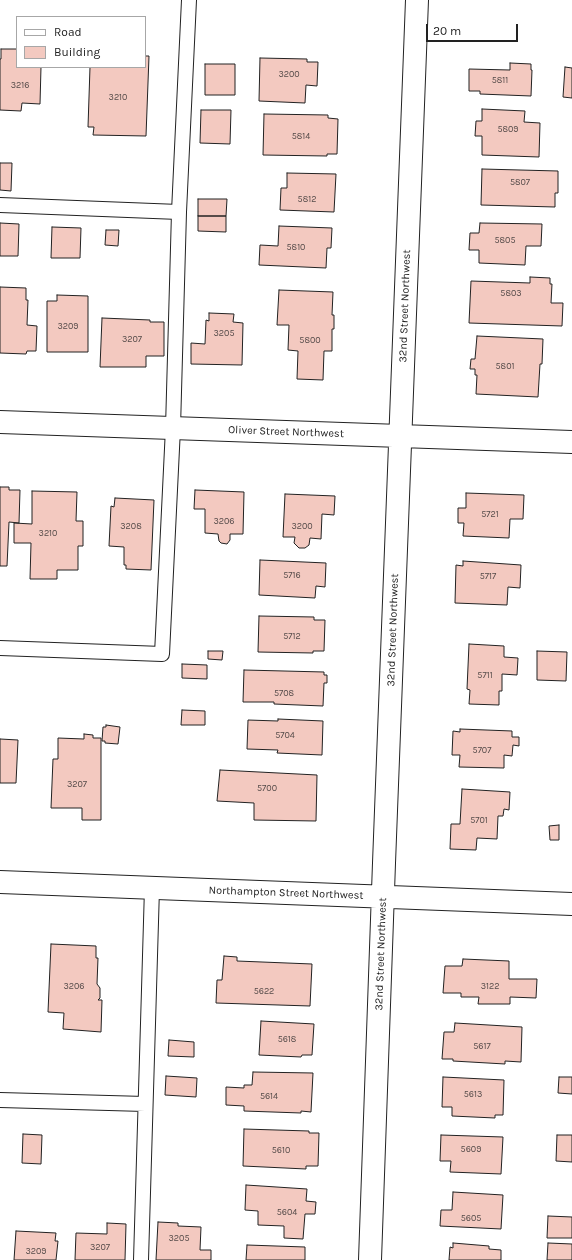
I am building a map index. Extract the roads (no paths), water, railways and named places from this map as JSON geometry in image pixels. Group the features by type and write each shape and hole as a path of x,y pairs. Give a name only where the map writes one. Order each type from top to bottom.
{"street":[{"name":"32nd Street Northwest","path":"370,1260 382,897 417,0"},
{"name":"Oliver Street Northwest","path":"0,422 572,442"},
{"name":"Northampton Street Northwest","path":"0,882 572,904"}],"lane":[{"path":"0,648 162,654 173,428 179,212 189,0"},
{"path":"0,205 179,212"},
{"path":"141,1260 152,888"},
{"path":"0,1100 145,1104"}]}
